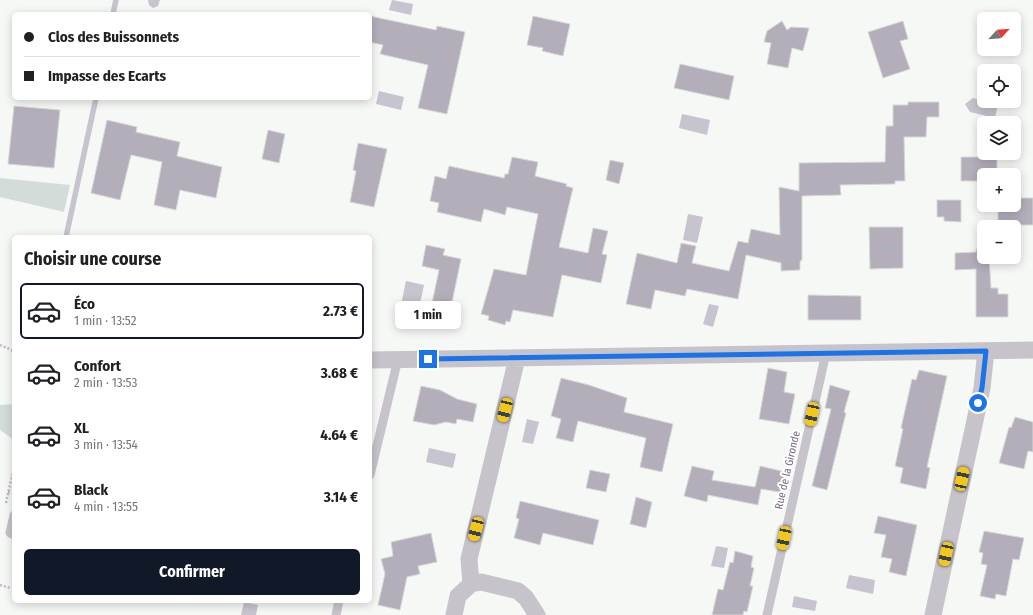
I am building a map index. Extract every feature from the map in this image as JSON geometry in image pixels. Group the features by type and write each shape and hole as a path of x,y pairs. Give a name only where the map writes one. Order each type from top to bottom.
{"street":[{"path":"372,360 1033,350"},
{"path":"933,615 982,388 986,351"},
{"path":"471,584 469,559 517,358"},
{"path":"454,615 458,596 471,584 481,582 518,591 526,598 537,615"}],"lane":[{"name":"Rue de la Gironde","path":"767,615 826,353"},
{"path":"372,467 398,359"},
{"path":"12,524 10,533 12,534"},
{"path":"336,615 339,603"}],"path":[{"path":"0,345 12,349"},
{"path":"6,506 12,475"},
{"path":"8,492 12,493"},
{"path":"0,585 10,588"}],"shaded area":[{"path":"148,0 160,0 158,6 153,8 149,5"},
{"path":"392,0 413,4 411,15 389,10"},
{"path":"379,91 404,97 401,110 376,104"},
{"path":"973,98 977,99 977,108 997,108 995,116 987,116 970,112 965,104"},
{"path":"682,114 710,120 707,135 679,128"},
{"path":"0,178 70,185 64,212 0,197"},
{"path":"688,214 703,217 697,243 683,240"},
{"path":"406,281 424,285 416,323 398,319"},
{"path":"709,304 719,306 713,327 703,324"},
{"path":"12,404 12,439 0,430 0,405"},
{"path":"527,419 539,422 533,444 522,442"},
{"path":"429,448 456,454 453,468 426,462"},
{"path":"716,546 728,548 724,568 711,566"},
{"path":"849,575 875,580 873,594 846,588"},
{"path":"794,596 817,601 815,611 792,607"},
{"path":"244,603 258,605 256,615 241,615"}],"building":[{"path":"372,16 436,30 437,26 465,32 447,114 418,108 428,65 380,54 383,45 372,42"},
{"path":"533,16 570,24 563,56 542,51 543,48 527,45"},
{"path":"782,21 787,30 791,27 809,28 803,51 792,48 788,68 767,64 771,43 764,42 767,31"},
{"path":"903,21 908,39 900,41 910,69 883,78 868,32"},
{"path":"680,64 734,76 729,100 674,88"},
{"path":"908,102 939,102 939,117 927,117 926,137 904,137 905,181 895,181 895,184 840,185 841,195 802,196 802,260 800,261 800,270 781,271 781,263 746,255 738,299 687,289 685,296 655,290 651,309 626,304 637,253 677,263 681,243 696,246 692,263 729,271 738,241 748,243 751,229 780,235 779,187 799,191 799,163 885,162 886,126 893,126 893,105 908,105"},
{"path":"14,106 60,110 54,168 8,164"},
{"path":"107,120 137,127 136,132 180,142 177,156 222,167 216,198 180,190 176,210 154,205 162,162 131,155 120,200 91,193"},
{"path":"268,130 285,134 279,163 262,159"},
{"path":"358,143 387,149 374,207 350,202 356,171 353,170"},
{"path":"512,157 538,162 535,176 567,184 566,186 573,188 559,247 588,253 593,228 608,231 602,254 607,255 601,283 562,275 553,317 513,310 510,322 506,321 505,325 488,320 489,316 481,314 494,269 526,275 538,214 507,207 505,215 484,209 481,222 437,212 439,203 430,201 435,176 446,179 449,166 504,178 505,174 508,174"},
{"path":"961,157 977,157 977,160 997,160 997,168 977,168 977,181 961,181"},
{"path":"610,160 624,163 619,184 606,180"},
{"path":"1021,198 1033,198 1033,225 1021,225 1021,220 998,220 998,212 1021,212"},
{"path":"937,200 961,200 961,222 944,221 944,217 937,217"},
{"path":"869,227 903,227 903,268 870,269"},
{"path":"426,245 445,249 443,255 461,259 450,312 431,308 439,270 422,266"},
{"path":"977,249 977,264 989,264 991,288 998,288 998,294 1008,294 1008,317 976,317 976,269 955,270 955,253 976,252"},
{"path":"808,295 861,296 861,320 808,320"},
{"path":"768,368 787,372 784,392 795,394 789,424 759,419"},
{"path":"919,370 947,376 927,467 930,468 926,489 900,483 903,468 895,466 903,429 901,428 912,379 916,380"},
{"path":"561,378 589,385 627,398 624,412 673,424 662,472 640,467 646,438 578,421 573,442 556,438 561,419 551,416"},
{"path":"830,385 850,391 827,490 812,486 831,409 825,408"},
{"path":"421,386 440,390 457,399 477,404 473,422 457,419 456,424 446,422 434,425 413,421"},
{"path":"1015,417 1033,422 1033,452 1028,451 1024,469 999,463 1009,427 1011,428"},
{"path":"692,466 714,471 712,480 755,487 760,466 790,473 785,493 761,489 758,505 708,495 707,502 684,496"},
{"path":"590,470 610,474 606,492 586,488"},
{"path":"636,497 652,502 646,528 630,524"},
{"path":"520,501 599,520 593,545 543,533 540,545 514,538 519,519 516,518"},
{"path":"878,516 917,525 906,576 889,572 892,559 881,557 886,535 874,533"},
{"path":"984,531 1024,538 1019,560 1013,559 1006,596 996,594 995,599 980,596 987,565 981,564 983,553 979,552"},
{"path":"431,533 437,562 418,566 420,574 407,577 400,610 378,605 385,574 381,559 393,556 391,542"},
{"path":"735,551 753,556 751,567 754,568 750,586 753,586 747,612 744,611 743,615 712,615 718,589 723,590 730,562 733,563"}],"waterway":[{"path":"113,12 116,0"},
{"path":"66,235 96,100"}],"route":[{"path":"428,359 986,351 982,388 978,403"}]}
